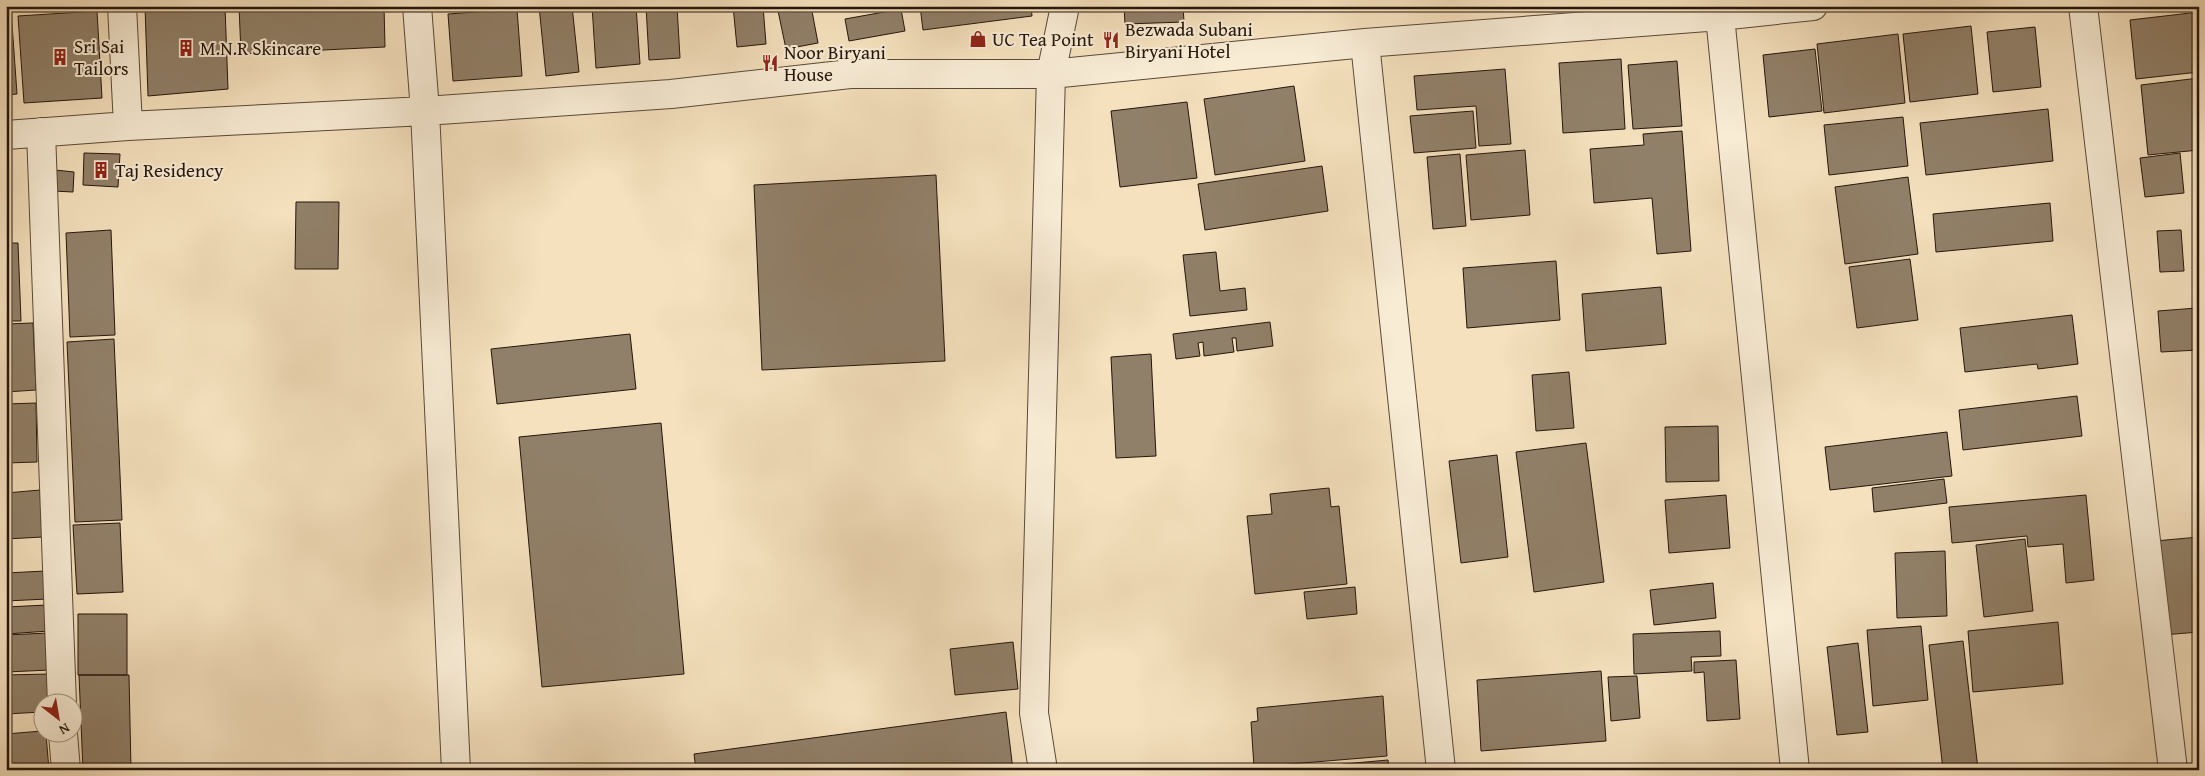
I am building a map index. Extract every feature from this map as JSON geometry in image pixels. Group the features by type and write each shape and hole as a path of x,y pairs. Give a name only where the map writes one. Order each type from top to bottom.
{"street":[{"path":"122,6 128,126"},
{"path":"417,6 425,111 456,770"},
{"path":"1043,770 1034,712 1051,74 1065,6"},
{"path":"6,135 128,126 425,111 671,94 850,74 1051,74 1365,43 1720,16 1813,6"},
{"path":"2083,6 2173,770"},
{"path":"1720,16 1795,770"},
{"path":"1365,43 1441,770"},
{"path":"41,132 62,694"},
{"path":"65,744 66,770"}],"building":[{"path":"16,6 86,6 16,11"},
{"name":"M.N.R Skincare","path":"145,6 225,6 228,89 148,96"},
{"path":"239,6 384,6 385,47 241,54"},
{"path":"539,6 572,6 579,72 546,76"},
{"path":"592,6 636,6 640,64 596,68"},
{"path":"646,6 677,6 680,58 649,60"},
{"path":"733,6 763,6 766,44 737,47"},
{"path":"777,6 811,6 818,43 786,49"},
{"path":"920,6 1031,6 1032,16 923,30"},
{"path":"1124,6 1183,6 1184,22 1125,24"},
{"path":"517,9 522,76 453,81 448,14"},
{"path":"901,9 905,31 849,41 845,19"},
{"path":"6,10 11,10 17,94 6,95"},
{"name":"Sri Sai Tailors","path":"97,11 102,98 24,103 18,16"},
{"path":"2199,12 2199,72 2136,79 2130,20"},
{"path":"1971,26 1978,94 1910,102 1903,34"},
{"path":"2035,27 2041,87 1993,92 1987,32"},
{"path":"1898,34 1905,103 1824,113 1817,44"},
{"path":"1815,49 1822,111 1769,117 1763,55"},
{"path":"1621,59 1625,129 1563,133 1559,63"},
{"path":"1677,61 1682,126 1633,129 1628,65"},
{"path":"1505,69 1511,144 1479,146 1476,106 1417,110 1414,76"},
{"path":"2199,78 2199,150 2148,155 2141,85"},
{"path":"1294,86 1305,161 1215,175 1204,99"},
{"path":"1187,102 1197,178 1120,187 1111,111"},
{"path":"2048,109 2053,161 1926,175 1920,123"},
{"path":"1473,111 1476,148 1414,153 1410,116"},
{"path":"1903,117 1908,166 1829,175 1824,125"},
{"path":"1682,131 1691,251 1657,254 1652,198 1594,203 1590,149 1644,145 1643,134"},
{"path":"1525,150 1530,215 1471,220 1466,155"},
{"name":"Taj Residency","path":"84,153 120,154 118,187 83,185"},
{"path":"2180,153 2184,193 2145,197 2140,158"},
{"path":"1460,154 1466,226 1433,229 1427,157"},
{"path":"1322,166 1328,211 1205,230 1198,184"},
{"path":"55,170 74,172 73,192 53,191"},
{"path":"936,175 945,361 762,370 754,185"},
{"path":"1908,177 1918,254 1845,264 1835,187"},
{"path":"296,202 339,202 338,269 295,269"},
{"path":"2050,203 2053,241 1936,252 1933,214"},
{"path":"111,230 115,335 70,337 66,233"},
{"path":"2181,230 2184,271 2160,272 2157,231"},
{"path":"6,243 18,243 21,321 6,321"},
{"path":"1216,252 1220,291 1245,288 1247,310 1190,316 1183,255"},
{"path":"1910,259 1918,320 1857,328 1849,267"},
{"path":"1556,261 1560,320 1467,328 1463,268"},
{"path":"1661,287 1666,344 1586,351 1582,294"},
{"path":"2197,308 2199,350 2161,352 2158,311"},
{"path":"2072,315 2078,364 2038,369 2037,364 1965,372 1960,328"},
{"path":"1270,322 1273,346 1237,351 1236,338 1232,338 1234,352 1204,356 1203,342 1198,343 1200,356 1176,359 1173,334"},
{"path":"33,323 36,390 6,392 6,324"},
{"path":"630,334 636,389 497,404 491,349"},
{"path":"114,339 122,520 75,522 67,342"},
{"path":"1151,354 1156,456 1116,458 1111,357"},
{"path":"1569,372 1574,428 1536,431 1532,375"},
{"path":"2077,396 2082,436 1963,450 1959,410"},
{"path":"36,403 37,462 6,463 6,404"},
{"path":"661,423 684,674 542,687 519,437"},
{"path":"1718,426 1719,481 1666,482 1665,427"},
{"path":"1947,432 1952,476 1830,490 1825,447"},
{"path":"1586,443 1604,582 1534,592 1516,452"},
{"path":"1497,455 1508,557 1461,563 1449,461"},
{"path":"1944,479 1947,503 1874,512 1872,488"},
{"path":"1329,488 1331,507 1339,506 1347,584 1255,594 1247,516 1272,514 1270,494"},
{"path":"40,490 42,537 6,539 6,493"},
{"path":"1726,495 1730,548 1669,553 1665,500"},
{"path":"2086,495 2094,580 2066,583 2063,544 2028,547 2027,536 1952,543 1949,507"},
{"path":"120,523 123,592 77,594 73,525"},
{"path":"2199,537 2199,632 2163,635 2155,541"},
{"path":"2025,539 2033,611 1984,617 1976,545"},
{"path":"1945,551 1947,616 1897,618 1895,553"},
{"path":"45,571 47,599 6,601 6,573"},
{"path":"1713,583 1716,618 1654,625 1650,590"},
{"path":"1355,587 1357,614 1307,619 1304,592"},
{"path":"47,605 49,631 6,634 6,607"},
{"path":"78,614 127,614 127,675 78,675"},
{"path":"2058,622 2063,684 1973,692 1968,631"},
{"path":"1921,626 1928,700 1873,706 1867,630"},
{"path":"1720,631 1721,656 1691,657 1692,671 1634,674 1633,634"},
{"path":"48,633 50,670 6,672 6,635"},
{"path":"1963,641 1978,769 1943,770 1929,645"},
{"path":"1013,642 1018,689 955,695 950,649"},
{"path":"1858,643 1868,732 1837,735 1827,647"},
{"path":"1736,660 1740,719 1707,721 1704,672 1694,673 1694,662"},
{"path":"1601,671 1606,741 1481,751 1477,680"},
{"path":"49,674 50,694 32,694 32,713 6,714 6,675"},
{"path":"79,675 129,675 131,770 83,770 82,694 80,694"},
{"path":"1637,676 1640,718 1611,721 1608,677"},
{"path":"1383,696 1387,756 1254,767 1251,722 1258,721 1257,708"},
{"path":"1006,712 1013,770 696,770 694,754"},
{"path":"32,732 32,744 47,744 49,770 6,770 6,734"},
{"path":"2199,756 2199,770 2198,770 2196,757"},
{"path":"1388,760 1389,770 1344,770 1343,764"},
{"path":"666,765 667,770 628,770"},
{"path":"2146,766 2147,770 2107,770"}],"place":[{"name":"UC Tea Point","path":"978,39"},
{"name":"Bezwada Subani Biryani Hotel","path":"1111,40"},
{"name":"M.N.R Skincare","path":"186,48"},
{"name":"Sri Sai Tailors","path":"60,57"},
{"name":"Noor Biryani House","path":"770,63"},
{"name":"Taj Residency","path":"101,170"}]}
